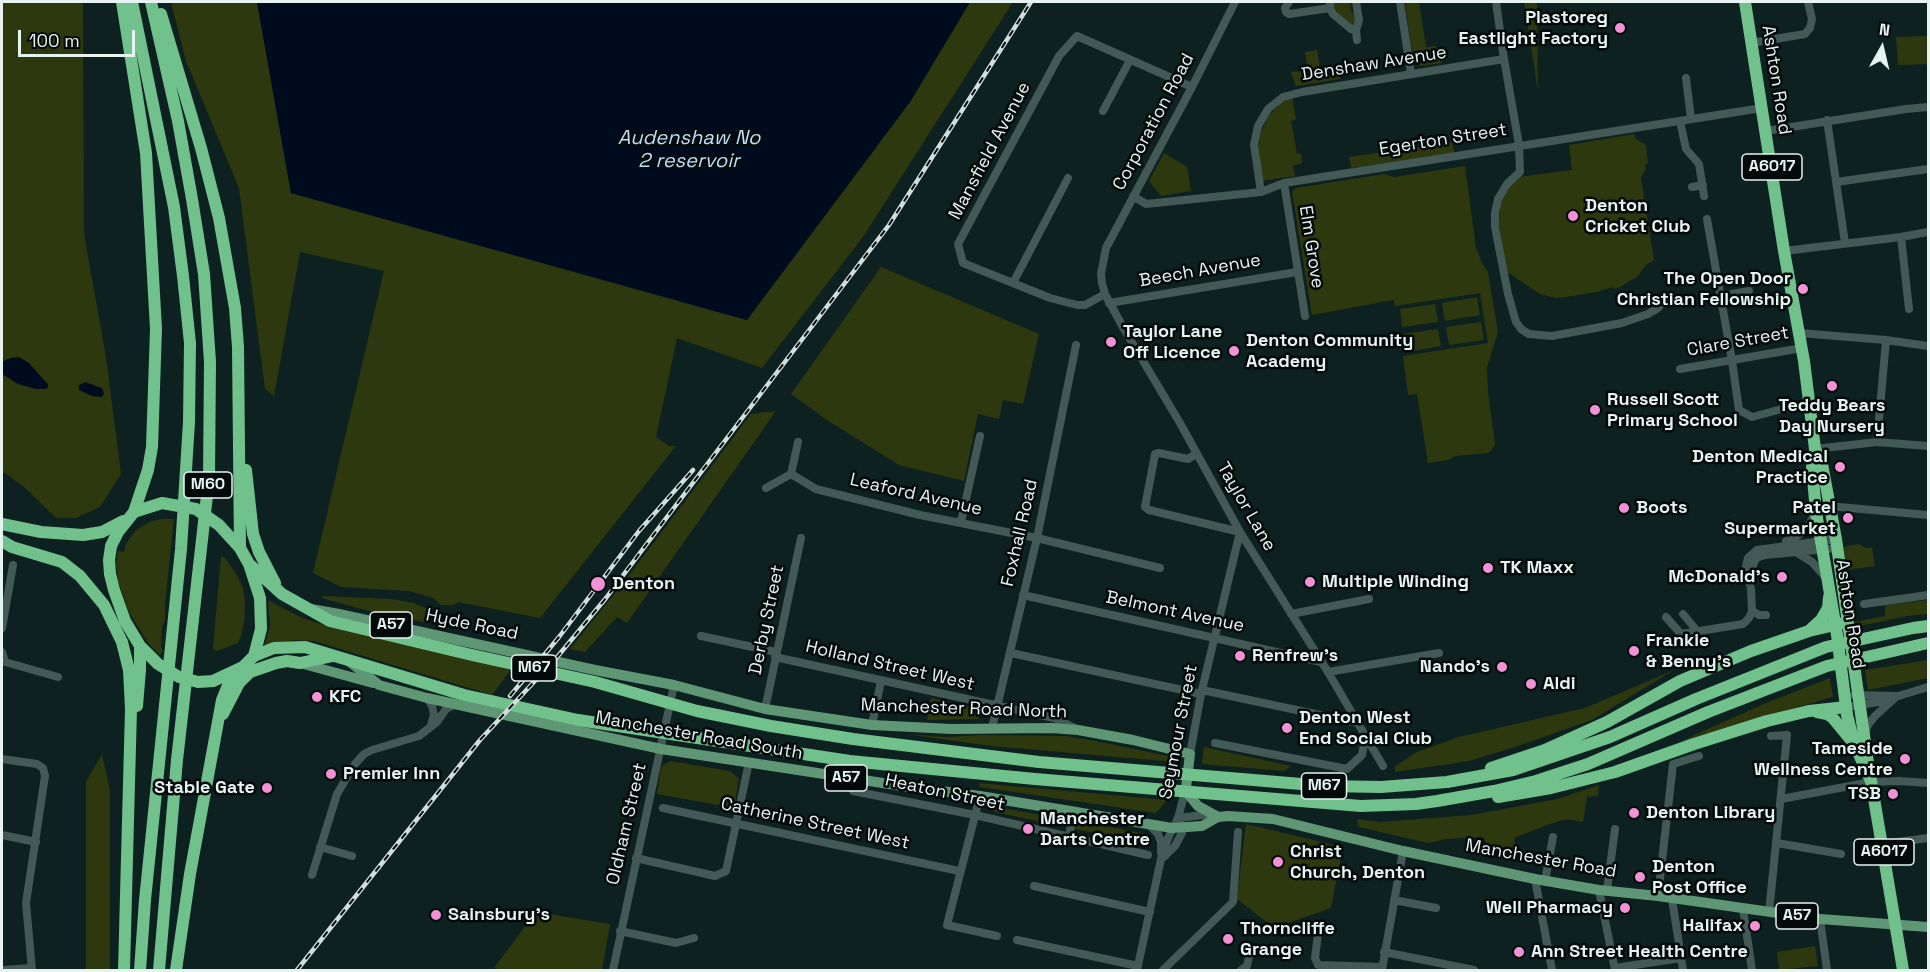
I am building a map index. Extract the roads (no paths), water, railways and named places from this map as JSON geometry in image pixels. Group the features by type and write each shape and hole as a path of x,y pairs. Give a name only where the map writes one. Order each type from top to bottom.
{"highway":[{"path":"122,2 146,153 156,329 152,447 148,470 131,516 114,540 110,560 110,574 124,621"},
{"name":"M60","path":"132,2 174,207 190,343 189,422 181,549 145,900 141,970"},
{"name":"M60","path":"151,2 178,121 192,199 204,274 210,362 209,478 177,760 159,970"},
{"name":"M60","path":"157,2 201,148 219,218 236,308 240,548"},
{"name":"Ashton Road","path":"1745,2 1784,251 1802,348 1815,449 1812,467 1816,513 1828,585 1842,629 1858,694 1859,740"},
{"name":"M60","path":"239,404 252,527 259,552 282,594"},
{"name":"Ashton Road","path":"1815,449 1822,465 1836,544 1844,696 1871,782 1896,924"},
{"path":"2,524 41,532 83,535 102,532 162,503 174,504 196,509 219,525 240,548 249,564 260,598 262,618 260,635 254,656 229,683 226,701 218,722 190,874 176,970"},
{"path":"2,540 55,551 73,561 101,589 140,646 158,664 179,677 198,682 213,681 243,667"},
{"path":"2,540 12,546 62,562 80,576 95,592 115,627 135,670"},
{"path":"249,564 282,594"},
{"name":"A6017","path":"1809,631 1820,621 1827,608 1828,585"},
{"name":"M67","path":"282,594 305,608 336,622 474,650 697,711 771,726 853,739 1039,762 1325,786 1381,787 1447,782 1513,770 1610,737 1696,699 1826,647 1929,626"},
{"path":"1809,631 1842,629"},
{"name":"M67","path":"1447,782 1545,750 1607,722 1680,681 1751,651 1809,631"},
{"name":"M67","path":"340,657 464,695 578,720 850,761 1361,806 1437,801 1536,781 1588,764 1708,712 1827,666 1929,643"},
{"path":"124,970 131,709 140,646"},
{"name":"A57","path":"254,656 274,648 290,646 305,647 340,657"},
{"name":"A57","path":"226,701 250,672 287,661 300,663 340,657"},
{"path":"1809,711 1844,696"},
{"name":"M67","path":"1437,801 1502,797 1551,788 1615,772 1767,721 1809,711"},
{"name":"A6017","path":"1809,711 1827,714 1859,740"},
{"name":"A6017","path":"1896,924 1903,970"}],"main road":[{"name":"Hyde Road","path":"474,650 596,670"},
{"name":"A57","path":"340,657 380,685"},
{"name":"A57","path":"300,663 456,706"},
{"name":"Manchester Road North","path":"596,670 674,685 765,709 872,725 952,729 1078,730 1133,740 1189,759"},
{"name":"Manchester Road South","path":"456,706 661,749 980,796 1147,824 1178,825"},
{"name":"Seymour Street","path":"1189,759 1186,788 1189,801"},
{"path":"1189,801 1215,815"},
{"name":"Manchester Road","path":"1178,825 1202,826 1215,815 1273,819 1404,851 1540,880 1820,919 1896,924"},
{"name":"A57","path":"1896,924 1929,927"}],"street":[{"name":"Corporation Road","path":"1102,258 1235,2"},
{"path":"1288,2 1285,8 1289,14 1330,5 1334,14 1351,29 1356,30"},
{"path":"1356,2 1359,20 1356,30 1357,40"},
{"path":"1400,2 1411,74"},
{"path":"1496,2 1520,145 1520,172 1501,191 1495,213 1495,227 1516,322 1529,334 1552,336 1622,323 1648,314 1666,299"},
{"path":"1751,43 1805,34 1810,28 1812,19 1808,2"},
{"name":"Mansfield Avenue","path":"1105,294 1085,305 1050,298 963,263 958,244 1059,56 1077,36 1192,87"},
{"name":"Denshaw Avenue","path":"1261,192 1254,145 1258,126 1268,110 1281,99 1302,92 1504,59"},
{"path":"1103,111 1130,60"},
{"path":"1686,78 1691,119"},
{"path":"1766,131 1827,120 1929,107"},
{"name":"Egerton Street","path":"1133,196 1146,204 1261,192 1284,183 1762,108"},
{"path":"1827,120 1845,243"},
{"path":"1680,121 1686,149 1699,164 1704,196"},
{"path":"1836,182 1929,169"},
{"path":"1013,283 1068,178"},
{"name":"Elm Grove","path":"1284,183 1305,316"},
{"path":"1692,187 1703,185"},
{"path":"1707,219 1739,410 1752,417 1782,409 1810,407"},
{"path":"1784,251 1929,232"},
{"path":"1901,237 1909,309"},
{"name":"Taylor Lane","path":"1102,258 1101,274 1109,303 1180,423 1240,532 1383,765"},
{"name":"Beech Avenue","path":"1109,303 1297,272"},
{"path":"1721,296 1749,291"},
{"path":"1799,333 1929,346"},
{"path":"1877,442 1886,340"},
{"name":"Foxhall Road","path":"992,728 1037,538 1076,345"},
{"name":"Clare Street","path":"1680,369 1802,348"},
{"path":"961,522 980,436"},
{"path":"766,488 791,474 798,442"},
{"path":"1815,449 1877,442 1929,446"},
{"path":"1196,454 1188,459 1155,454 1144,507 1240,532"},
{"name":"Leaford Avenue","path":"791,474 816,489 920,515 1037,538 1160,568"},
{"path":"1828,506 1929,515"},
{"path":"1666,616 1681,634 1743,624 1752,611 1746,566 1748,558 1757,550 1773,543 1793,539 1806,530 1816,513"},
{"name":"Seymour Street","path":"1189,759 1214,637 1240,532"},
{"name":"Derby Street","path":"765,709 801,538"},
{"path":"1757,550 1836,544"},
{"path":"1750,589 1752,568 1756,558 1796,552 1821,545"},
{"path":"1796,552 1812,562 1828,585"},
{"path":"2,628 13,565"},
{"name":"Belmont Avenue","path":"1023,595 1321,662"},
{"path":"1864,604 1929,595"},
{"path":"1291,614 1369,599"},
{"path":"1752,611 1760,615 1767,615"},
{"path":"1683,614 1698,632"},
{"name":"Holland Street West","path":"701,636 881,681 1054,718 1078,730"},
{"path":"2,652 3,664 58,677"},
{"path":"1011,653 1358,723"},
{"path":"1328,672 1439,653"},
{"path":"872,725 881,681"},
{"name":"Oldham Street","path":"613,970 674,685"},
{"path":"1844,696 1858,694 1897,696 1929,687"},
{"path":"1859,740 1875,716 1897,696"},
{"path":"427,698 434,714 430,729"},
{"path":"312,875 342,784 364,754 419,736 430,729 446,709 456,706"},
{"path":"1769,912 1787,735 1771,736"},
{"path":"1215,743 1347,769 1362,755 1365,738"},
{"path":"1658,896 1673,764 1699,756"},
{"path":"2,759 37,764 43,768 45,776 26,903 32,969 2,970"},
{"path":"636,858 715,876 726,871 749,762"},
{"name":"Heaton Street","path":"851,778 853,790 975,815 1148,855"},
{"path":"1781,798 1871,782 1929,783"},
{"path":"980,796 947,925 997,936"},
{"name":"Seymour Street","path":"1138,968 1161,859 1189,801"},
{"name":"Catherine Street West","path":"663,808 959,871"},
{"path":"1069,836 1074,811"},
{"path":"1147,824 1158,834 1161,842 1161,859"},
{"path":"1615,829 1603,890 1615,970 1681,958"},
{"path":"1163,970 1233,902 1238,832"},
{"path":"2,836 36,842"},
{"path":"1552,970 1540,880 1553,837"},
{"path":"1882,844 1929,838"},
{"path":"1777,843 1841,854"},
{"path":"320,847 352,856"},
{"path":"1319,927 1315,958 1318,964 1382,969 1404,851"},
{"path":"1034,886 1150,912"},
{"path":"1672,899 1683,970"},
{"path":"1394,900 1437,908"},
{"path":"1743,909 1752,970"},
{"path":"1820,919 1827,970"},
{"path":"620,931 676,943 694,938"},
{"path":"1017,940 1138,968"},
{"path":"1241,970 1247,966 1251,948"},
{"path":"1384,952 1474,970"}],"water":[{"name":"Audenshaw No 2 reservoir","path":"257,2 970,2 910,102 747,320 291,193"},
{"path":"19,357 29,363 48,384 46,389 18,384 2,374 2,362"},
{"path":"85,382 102,388 104,393 102,397 92,396 79,390 79,385"}],"railway":[{"path":"297,970 480,740 558,656 606,598 889,225 1031,2"},
{"path":"510,696 559,637 639,531 693,470"}],"place":[{"name":"Plastoreg Eastlight Factory","path":"1620,28"},
{"name":"Denton Cricket Club","path":"1573,216"},
{"name":"The Open Door Christian Fellowship","path":"1803,289"},
{"name":"Taylor Lane Off Licence","path":"1111,342"},
{"name":"Denton Community Academy","path":"1234,351"},
{"name":"Teddy Bears Day Nursery","path":"1832,386"},
{"name":"Russell Scott Primary School","path":"1595,410"},
{"name":"Denton Medical Practice","path":"1840,467"},
{"name":"Boots","path":"1624,508"},
{"name":"Patel Supermarket","path":"1848,518"},
{"name":"TK Maxx","path":"1488,568"},
{"name":"McDonald's","path":"1782,577"},
{"name":"Multiple Winding","path":"1310,582"},
{"name":"Denton","path":"598,584"},
{"name":"Frankie & Benny's","path":"1634,651"},
{"name":"Renfrew's","path":"1240,656"},
{"name":"Nando's","path":"1502,667"},
{"name":"Aldi","path":"1531,684"},
{"name":"KFC","path":"317,697"},
{"name":"Denton West End Social Club","path":"1287,728"},
{"name":"Tameside Wellness Centre","path":"1905,759"},
{"name":"Premier Inn","path":"331,774"},
{"name":"Stable Gate","path":"267,788"},
{"name":"TSB","path":"1893,794"},
{"name":"Denton Library","path":"1634,813"},
{"name":"Manchester Darts Centre","path":"1028,829"},
{"name":"Christ Church, Denton","path":"1278,862"},
{"name":"Denton Post Office","path":"1640,877"},
{"name":"Well Pharmacy","path":"1625,908"},
{"name":"Sainsbury's","path":"436,915"},
{"name":"Halifax","path":"1755,926"},
{"name":"Thorncliffe Grange","path":"1228,939"},
{"name":"Ann Street Health Centre","path":"1519,952"}]}
